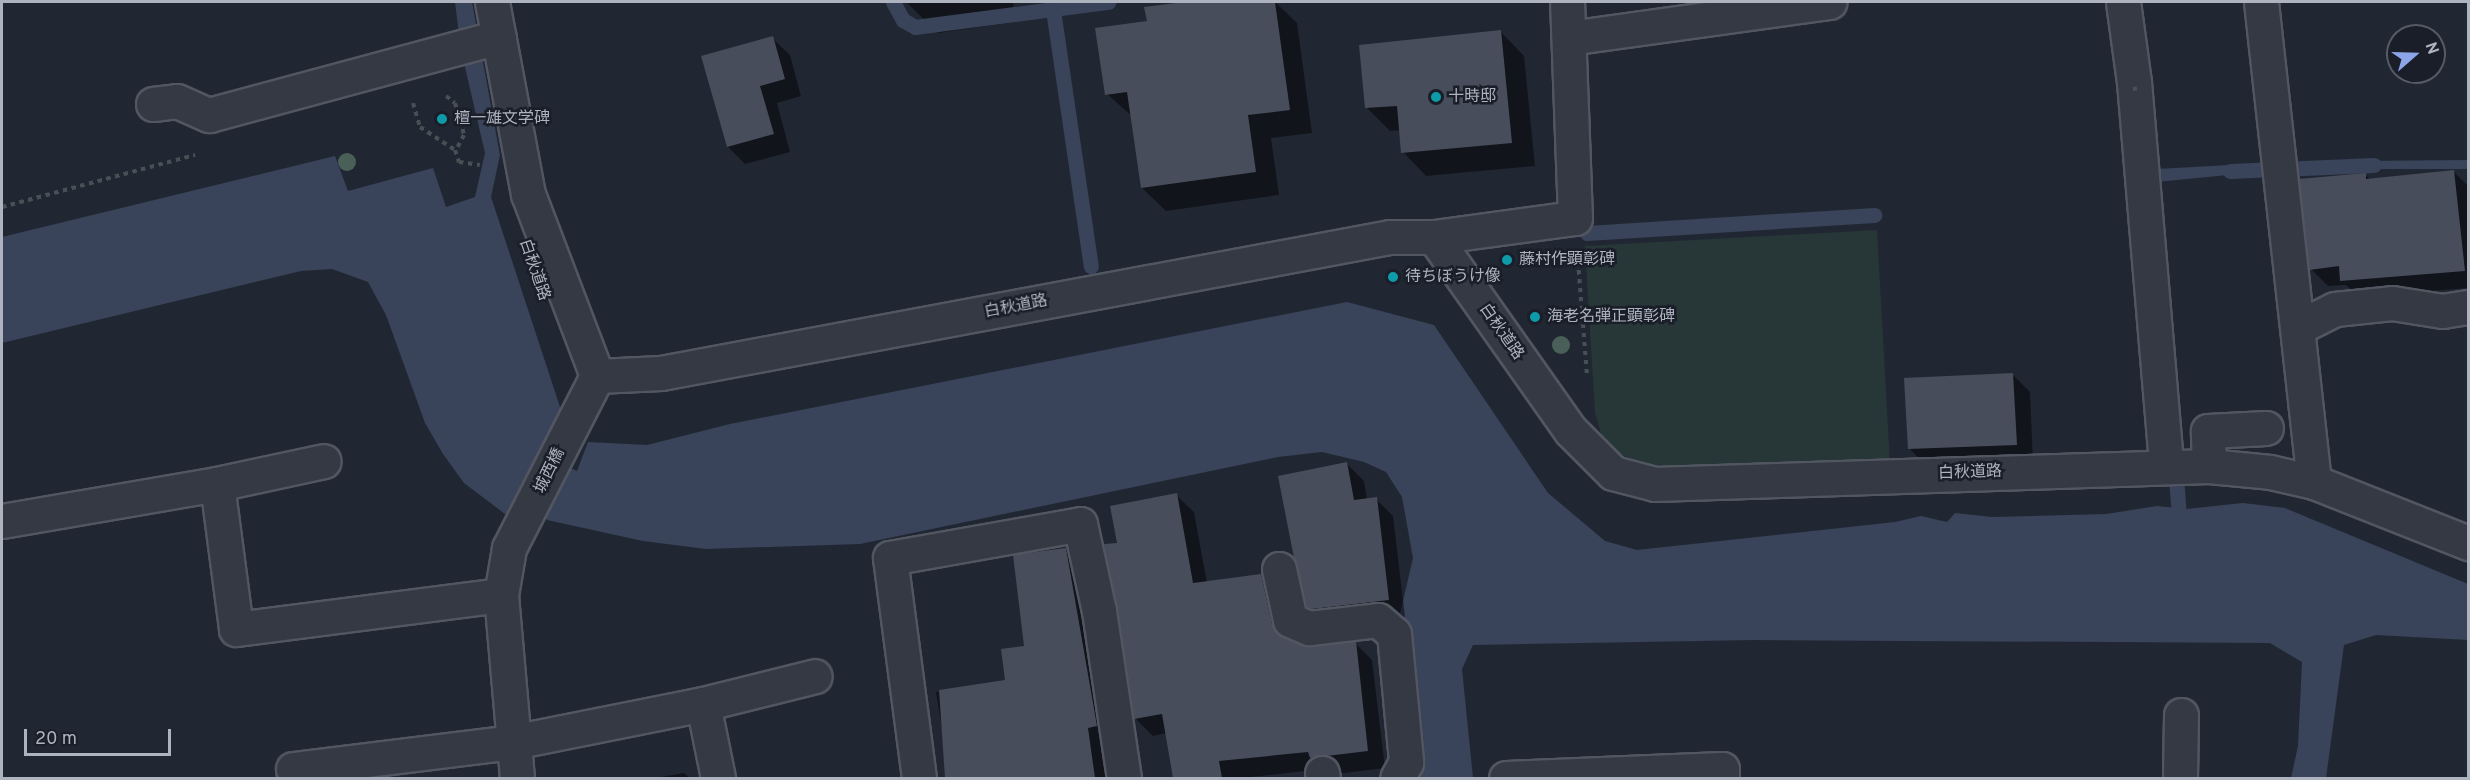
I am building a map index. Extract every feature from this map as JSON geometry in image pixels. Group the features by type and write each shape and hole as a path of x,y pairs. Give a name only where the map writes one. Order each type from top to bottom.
{"street":[{"name":"白秋道路","path":"492,2 528,194 597,376 661,373 1390,237 1434,237 1571,431 1613,473 1655,484 2182,465 2270,472 2314,482 2469,543"},
{"path":"1434,237 1575,218 1567,2"},
{"path":"1569,38 1693,12 1830,2"},
{"path":"2123,2 2182,465"},
{"path":"2261,2 2282,172 2314,482"},
{"path":"153,104 177,101 209,115 499,38"},
{"path":"2299,327 2335,309 2392,303 2442,310 2469,307"},
{"name":"城西橋","path":"517,778 501,595 509,548 532,508 597,376"},
{"path":"2182,465 2208,431 2266,428"},
{"path":"2,521 217,484 324,461"},
{"path":"217,484 236,629 501,595"},
{"path":"919,778 890,558 1080,524 1099,611 1124,778"},
{"path":"1279,568 1290,620 1309,628 1378,620 1394,634 1406,762 1397,778"},
{"path":"293,769 513,742 703,704 816,676"},
{"path":"703,704 718,778"},
{"path":"2180,778 2181,715"},
{"path":"1506,778 1722,769 1722,778"}],"path":[{"path":"2133,89 2141,88"},
{"path":"442,93 456,103 464,135 455,150"},
{"path":"1575,218 1587,384"}],"shaded area":[{"path":"1877,230 1890,464 1654,469 1605,447 1595,413 1585,246"}],"water":[{"path":"455,2 472,2 500,155 491,197 562,413 543,455 577,471 588,442 647,445 730,424 1347,302 1434,325 1548,493 1605,541 1637,550 1895,522 1921,516 1947,522 1955,513 1992,517 2106,514 2157,506 2186,509 2243,503 2285,508 2468,584 2468,640 2376,635 2344,645 2326,778 2291,778 2298,746 2302,662 2270,643 1755,640 1473,645 1462,669 1473,778 1412,778 1396,631 1413,558 1402,497 1386,472 1364,462 1322,452 1278,457 860,544 706,549 643,541 547,520 543,513 520,505 505,514 464,483 443,454 425,423 386,315 368,282 332,269 301,271 2,343 2,237 335,156 348,191 433,168 446,207 475,197 485,153 461,50"},
{"path":"2130,2 2138,2 2157,169 2248,164 2249,173 2156,182 2178,405 2177,439 2171,440"},
{"path":"2468,160 2468,169 2356,169 2355,161"}],"building":[{"path":"1184,2 1275,2 1290,110 1248,115 1256,172 1141,188 1127,92 1105,95 1095,28 1147,21 1144,7"},
{"name":"十時邸","path":"1501,30 1512,143 1401,153 1397,106 1365,108 1359,45"},
{"path":"773,36 785,79 760,86 774,134 727,147 701,56"},
{"path":"2454,170 2465,271 2340,281 2339,266 2309,270 2299,179 2366,173 2366,179"},
{"path":"2013,373 2017,445 1908,449 1904,378"},
{"path":"1347,462 1354,500 1377,497 1389,600 1312,609 1306,607 1278,476"},
{"path":"1177,493 1193,583 1261,574 1272,624 1282,637 1311,647 1356,641 1368,751 1310,758 1308,752 1219,761 1222,778 1173,778 1162,714 1134,719 1104,544 1117,543 1110,506"},
{"path":"1066,548 1097,726 1088,728 1095,778 945,778 939,690 1005,680 1001,649 1024,646 1013,555"}],"waterway":[{"path":"893,2 903,20 915,27 1108,2"},
{"path":"1053,10 1091,266"},
{"path":"2230,171 2374,165"},
{"path":"1587,233 1874,215"},
{"path":"2175,465 2180,528"}],"place":[{"name":"十時邸","path":"1436,97"},
{"name":"檀一雄文学碑","path":"442,119"},
{"name":"藤村作顕彰碑","path":"1507,260"},
{"name":"待ちぼうけ像","path":"1393,277"},
{"name":"海老名弾正顕彰碑","path":"1535,317"}]}
